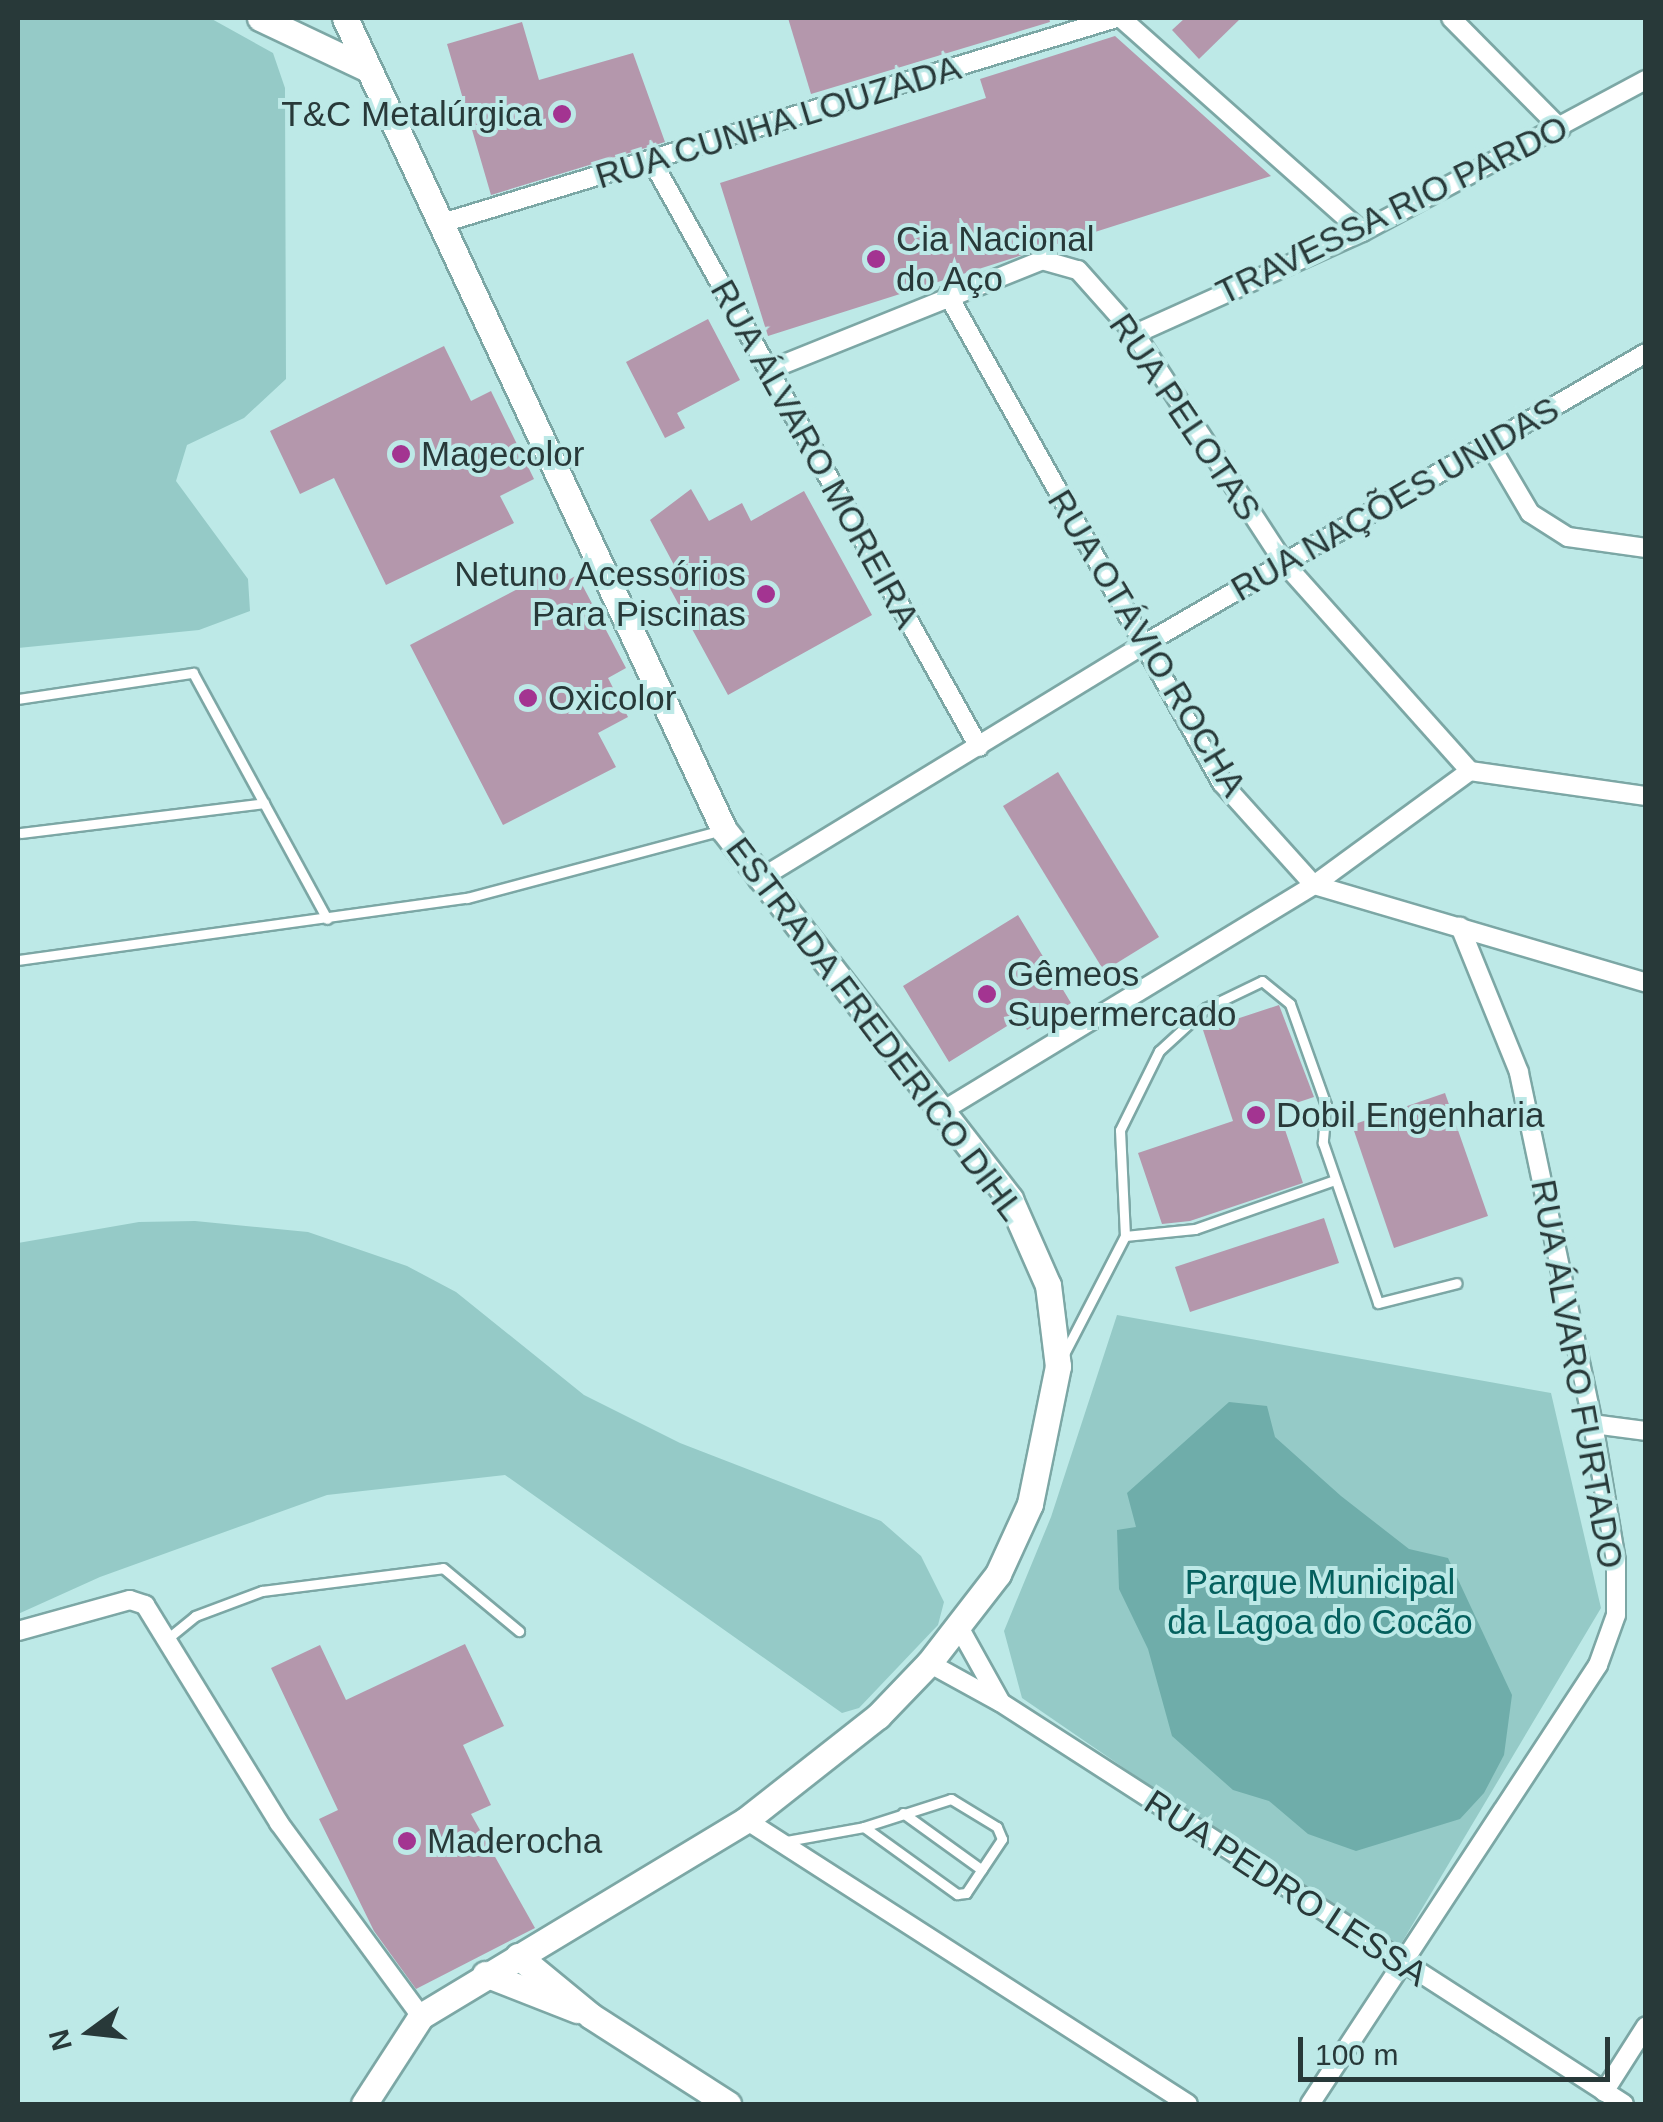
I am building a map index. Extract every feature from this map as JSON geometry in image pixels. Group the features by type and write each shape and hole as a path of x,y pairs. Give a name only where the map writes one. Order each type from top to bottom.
{"main road":[{"path":"260,18 368,70"},
{"name":"ESTRADA FREDERICO DIHL","path":"346,18 724,830 758,880 944,1110 1010,1199 1034,1245 1048,1285 1058,1366 1030,1504 998,1574 960,1629 929,1663 878,1716 746,1820 420,2016 364,2104"},
{"path":"560,1986 564,1929"},
{"path":"518,1956 560,1986 591,2016"},
{"path":"485,1974 591,2016 728,2104"}],"street":[{"name":"RUA CUNHA LOUZADA","path":"439,224 1118,18"},
{"path":"1118,18 1362,232"},
{"path":"1451,18 1561,128"},
{"name":"TRAVESSA RIO PARDO","path":"1135,334 1362,232 1646,80"},
{"name":"RUA ÁLVARO MOREIRA","path":"652,161 979,748"},
{"name":"RUA PELOTAS","path":"768,370 1042,260 1062,262 1078,270 1135,334 1284,563 1470,771"},
{"name":"RUA OTÁVIO ROCHA","path":"948,296 1222,783 1314,885"},
{"name":"RUA NAÇÕES UNIDAS","path":"758,880 1144,645 1646,353"},
{"path":"1490,445 1530,513 1568,537 1646,548"},
{"path":"944,1110 1314,885 1470,771 1646,796"},
{"path":"1314,885 1646,983"},
{"name":"RUA ÁLVARO FURTADO","path":"1310,2104 1406,1966 1598,1665 1616,1615 1616,1561 1593,1424 1519,1072 1460,928"},
{"path":"1593,1424 1646,1430"},
{"path":"18,1630 138,1600 167,1639 279,1824 420,2016"},
{"name":"RUA PEDRO LESSA","path":"960,1629 1000,1702"},
{"name":"RUA PEDRO LESSA","path":"929,1663 1000,1702 1624,2104"},
{"path":"746,1820 1188,2104"},
{"path":"1604,2092 1646,2026"}],"lane":[{"path":"18,698 194,673 328,918"},
{"path":"21,833 264,803"},
{"path":"18,960 468,898 724,830"},
{"path":"1058,1366 1125,1236 1120,1130 1159,1050 1206,1008 1262,981 1290,1004 1326,1105 1322,1143 1378,1303 1457,1283"},
{"path":"1125,1236 1195,1229 1336,1180"},
{"path":"167,1639 196,1616 262,1591 444,1568 519,1631"},
{"path":"780,1842 864,1827 951,1799 997,1827 1002,1843 966,1893 954,1893 864,1827"},
{"path":"904,1813 982,1870"}],"green space":[{"path":"18,18 210,18 273,53 285,88 286,379 244,418 187,445 176,481 248,579 250,611 199,630 18,648"},
{"path":"195,1221 308,1232 407,1266 456,1292 584,1395 680,1443 881,1521 921,1556 944,1602 938,1625 859,1708 842,1713 505,1475 327,1495 100,1577 18,1614 18,1243 139,1222"},
{"name":"Parque Municipal da Lagoa do Cocão","path":"1117,1315 1551,1393 1601,1608 1395,1954 1022,1698 1004,1631 1051,1517"}],"shaded area":[{"path":"1229,1402 1267,1406 1275,1437 1341,1496 1409,1549 1448,1558 1512,1695 1504,1755 1484,1793 1460,1819 1356,1851 1308,1834 1269,1801 1233,1790 1172,1736 1148,1649 1119,1589 1117,1530 1136,1527 1127,1493"}],"building":[{"path":"788,18 1049,18 1050,22 811,94"},
{"path":"1185,18 1241,18 1199,59 1172,30"},
{"name":"T&C Metalúrgica","path":"522,22 539,80 633,53 665,142 491,195 447,44"},
{"name":"Cia Nacional do Aço","path":"1115,36 1271,176 768,336 720,183 986,98 980,79"},
{"path":"708,319 740,380 677,413 685,428 665,438 626,362"},
{"name":"Magecolor","path":"444,346 471,401 491,391 534,479 500,496 514,523 386,585 334,478 300,494 270,431"},
{"name":"Netuno Acessórios Para Piscinas","path":"691,489 709,521 742,503 751,521 804,491 872,615 728,695 661,572 674,565 650,520"},
{"name":"Oxicolor","path":"558,568 565,582 577,575 626,668 608,678 628,717 598,733 616,767 503,825 410,645"},
{"path":"1058,772 1159,937 1104,971 1003,806"},
{"name":"Gêmeos Supermercado","path":"1018,915 1071,1003 1027,1030 1020,1018 949,1062 903,986"},
{"name":"Dobil Engenharia","path":"1279,1005 1314,1097 1278,1109 1303,1183 1190,1221 1162,1224 1138,1153 1233,1121 1203,1030"},
{"path":"1445,1093 1488,1216 1394,1248 1352,1125"},
{"path":"1324,1218 1339,1263 1190,1312 1175,1267"},
{"name":"Maderocha","path":"465,1644 504,1726 463,1745 491,1805 471,1814 535,1928 416,1989 374,1931 319,1819 338,1810 271,1668 320,1645 346,1700"}],"place":[{"name":"T&C Metalúrgica","path":"562,114"},
{"name":"Cia Nacional do Aço","path":"876,259"},
{"name":"Magecolor","path":"401,454"},
{"name":"Netuno Acessórios Para Piscinas","path":"766,594"},
{"name":"Oxicolor","path":"528,698"},
{"name":"Gêmeos Supermercado","path":"987,994"},
{"name":"Dobil Engenharia","path":"1256,1115"},
{"name":"Maderocha","path":"407,1841"}]}
